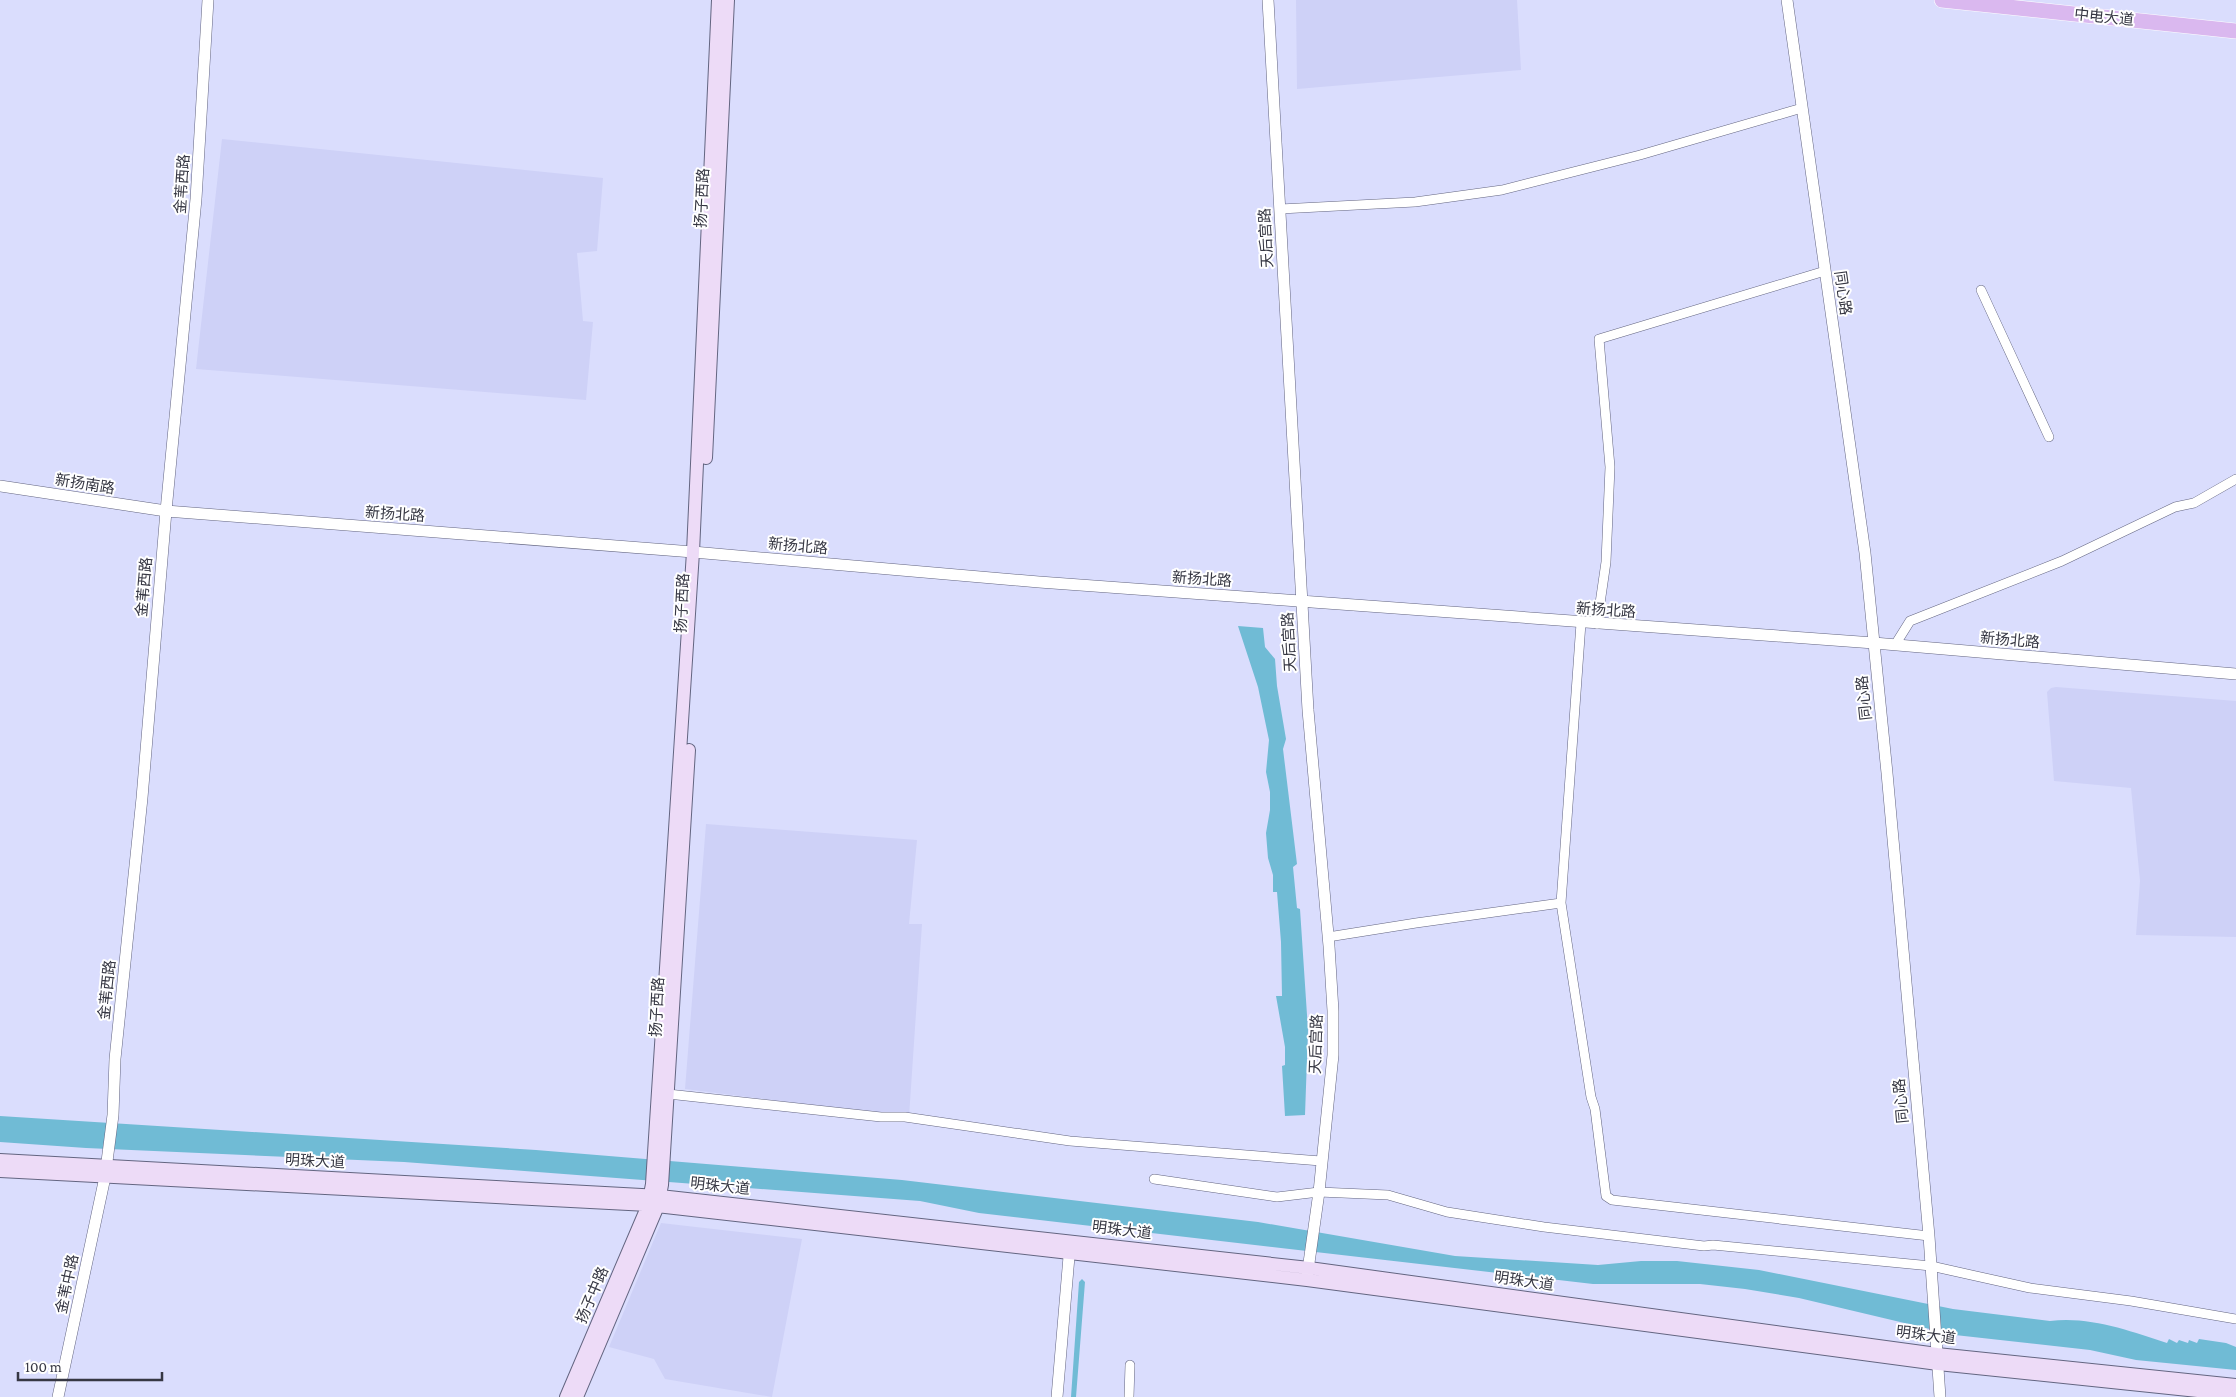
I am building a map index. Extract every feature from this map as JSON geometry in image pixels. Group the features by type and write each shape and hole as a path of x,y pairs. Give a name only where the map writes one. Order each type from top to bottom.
{"main road":[{"name":"扬子西路","path":"660,1152 697,552 718,0"},
{"name":"扬子西路","path":"655,1195 668,1094 728,0"},
{"name":"中电大道","path":"1942,0 2236,31"},
{"name":"明珠大道","path":"0,1160 655,1195 1069,1246 1309,1269 1938,1359 2236,1395"},
{"name":"明珠大道","path":"0,1171 107,1166"},
{"name":"扬子中路","path":"566,1397 655,1195"},
{"name":"扬子中路","path":"577,1397 655,1195"},
{"name":"明珠大道","path":"1938,1359 2236,1385"}],"street":[{"name":"金苇西路","path":"107,1166 113,1115 115,1059 142,798 166,511 196,199 208,0"},
{"name":"天后宫路","path":"1268,0 1308,710 1328,938 1333,1055 1309,1269"},
{"name":"同心路","path":"1787,0 1864,553 1874,643 1929,1236 1940,1397"},
{"path":"1280,209 1415,202 1502,190 1640,155 1802,108"},
{"path":"1597,624 1606,562 1610,467 1599,339 1825,271"},
{"path":"1982,290 2049,437"},
{"path":"1895,645 1910,621 2062,561 2175,507 2194,503 2236,479"},
{"name":"新扬南路","path":"0,486 166,511"},
{"name":"新扬北路","path":"166,511 697,552 1039,582 1874,643 2236,674"},
{"path":"1581,623 1561,904 1594,1108 1606,1196 1612,1200 1929,1236"},
{"path":"1328,938 1416,923 1561,904"},
{"path":"668,1094 881,1117 905,1117 1070,1141 1321,1161"},
{"name":"金苇中路","path":"58,1397 107,1166"},
{"path":"1154,1180 1277,1198 1319,1192 1388,1195 1447,1212 1544,1227 1704,1246 1713,1245 1931,1266 2030,1288 2131,1301 2236,1319"},
{"path":"1057,1397 1069,1246"},
{"path":"1129,1397 1130,1365"}],"shaded area":[{"path":"1296,0 1517,0 1521,70 1297,89"},
{"path":"222,139 603,178 597,251 577,253 583,321 593,322 586,400 196,369"},
{"path":"1238,626 1263,628 1265,647 1275,659 1277,686 1286,739 1283,749 1297,864 1293,867 1297,908 1300,909 1308,1030 1305,1115 1285,1116 1282,1066 1285,1065 1285,1047 1276,996 1282,996 1281,942 1277,892 1273,892 1273,875 1268,858 1266,833 1270,810 1270,792 1266,772 1269,740 1258,687"},
{"path":"2051,688 2236,701 2236,937 2136,935 2140,881 2131,788 2054,781 2047,692"},
{"path":"706,824 917,840 909,924 922,924 909,1117 685,1089"},
{"path":"0,1116 536,1150 902,1180 1258,1222 1455,1256 1598,1265 1641,1261 1677,1261 1759,1270 1953,1309 2050,1321 2065,1320 2095,1323 2124,1329 2167,1343 2169,1339 2177,1343 2179,1340 2188,1343 2189,1340 2197,1343 2199,1339 2226,1343 2236,1347 2236,1370 2136,1360 2090,1350 1955,1335 1799,1298 1745,1289 1700,1284 1593,1284 979,1213 920,1201 404,1162 86,1148 0,1142"},
{"path":"661,1223 802,1239 772,1397 665,1379 654,1359 609,1347"},
{"path":"1082,1279 1085,1282 1076,1397 1071,1397 1079,1282"}]}
